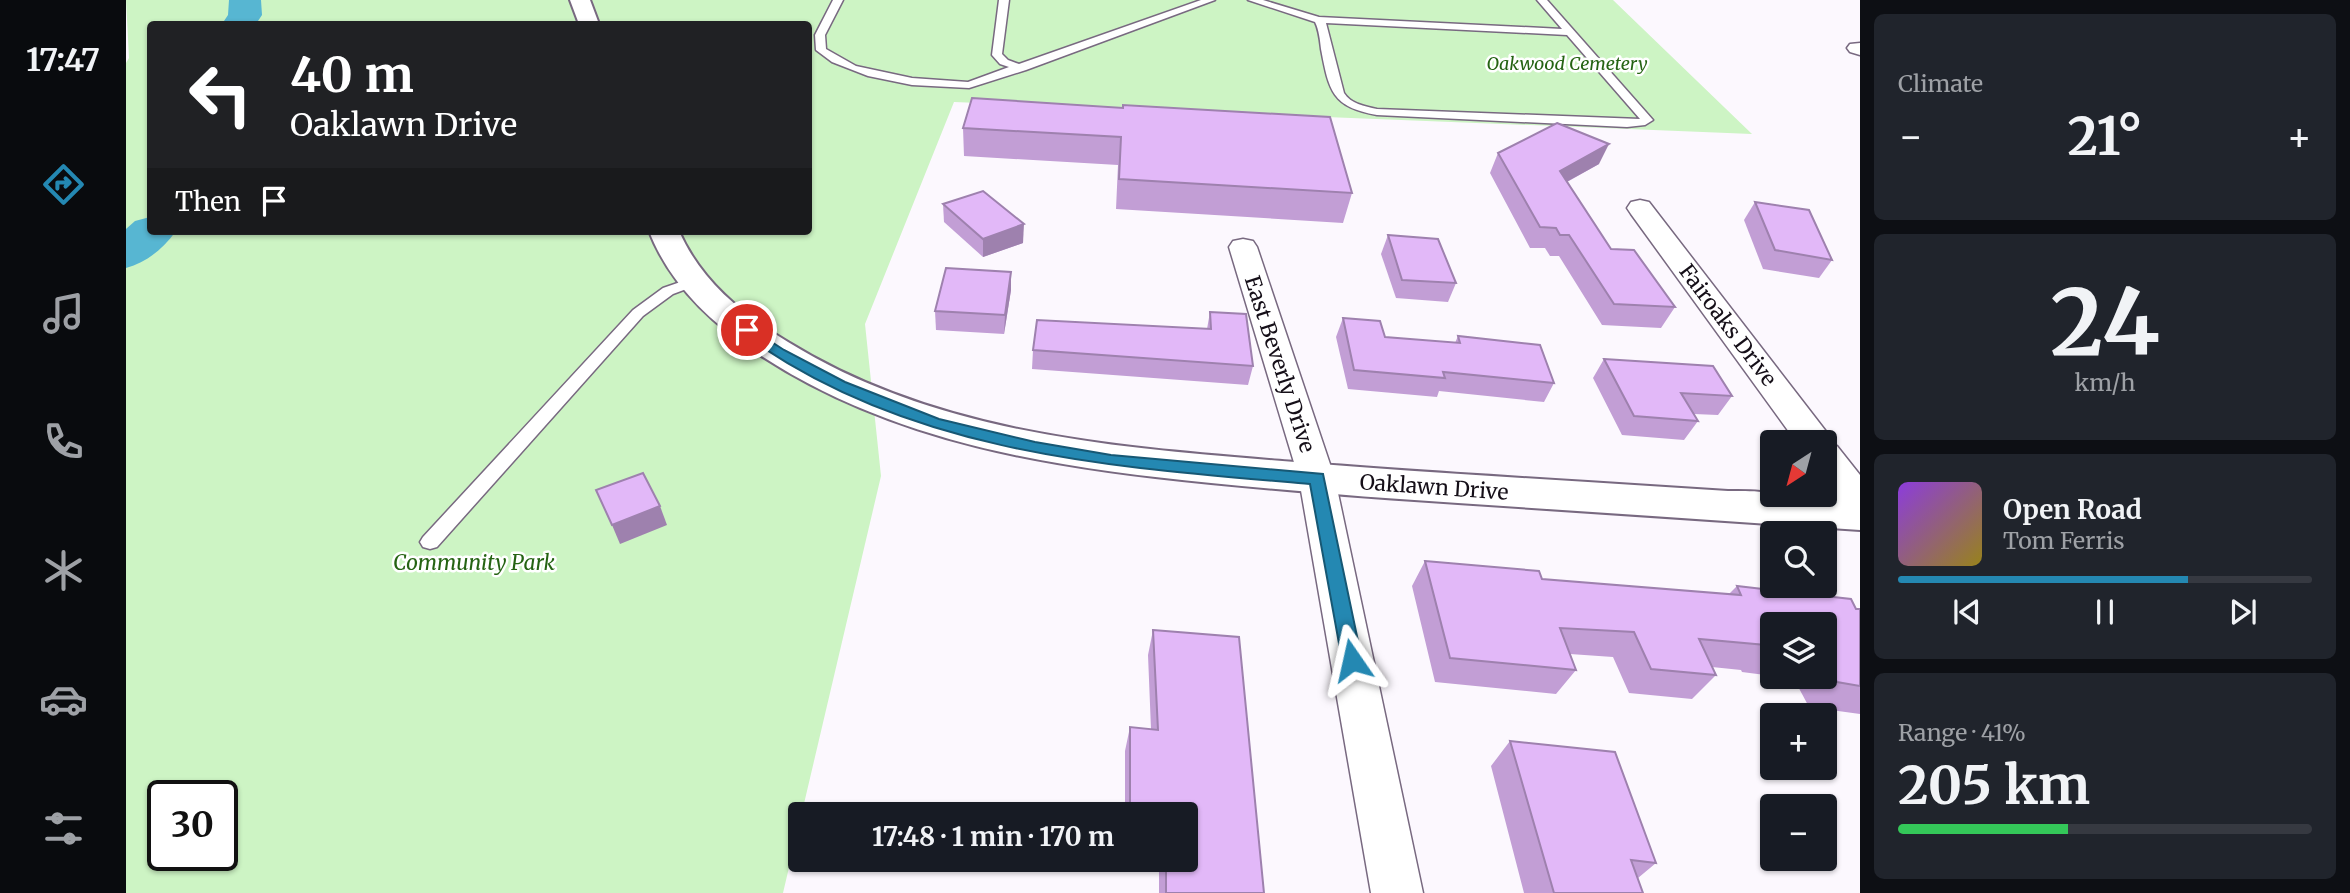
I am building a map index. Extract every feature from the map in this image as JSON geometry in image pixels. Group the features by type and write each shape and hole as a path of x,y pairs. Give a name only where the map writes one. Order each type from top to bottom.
{"street":[{"path":"580,0 588,21"},
{"name":"Fairoaks Drive","path":"1640,208 1806,430"},
{"name":"Oaklawn Drive","path":"665,235 670,250 692,282 731,319 779,354 851,391 935,423 1035,448 1111,461 1317,479 1860,514"},
{"name":"East Beverly Drive","path":"1243,247 1317,479 1396,893"},
{"path":"1838,472 1860,501"}],"lane":[{"path":"838,0 820,35 821,50 833,60 858,69 930,84 969,85 1210,0"},
{"path":"1004,0 998,55 1004,62 1022,68"},
{"path":"1253,0 1318,20 1568,32"},
{"path":"1318,20 1336,88 1341,98 1360,109 1613,123 1641,124 1647,120 1542,0"},
{"path":"430,542 639,313 668,291 692,282"}],"green space":[{"name":"Community Park","path":"126,0 1613,0 1752,134 954,102 865,324 881,476 804,802 788,802 788,872 783,893 126,893 126,63 129,58"}],"building":[{"path":"972,98 1330,117 1352,193 1119,179 1121,137 963,128"},
{"path":"1557,123 1609,144 1560,171 1611,249 1634,250 1675,307 1614,304 1569,235 1560,235 1556,228 1540,227 1498,153"},
{"path":"983,191 1024,224 983,239 943,204"},
{"path":"1755,202 1809,210 1832,260 1775,250"},
{"path":"1388,235 1438,239 1456,283 1402,280"},
{"path":"946,268 1011,272 1005,315 935,311"},
{"path":"1210,312 1246,314 1253,366 1033,350 1037,320 1211,329"},
{"path":"1343,318 1380,321 1385,337 1460,343 1458,336 1540,345 1554,383 1443,372 1445,378 1354,370"},
{"path":"1604,359 1713,366 1732,396 1681,393 1698,421 1634,416"},
{"path":"643,473 660,506 612,525 596,490"},
{"path":"1425,561 1539,571 1542,579 1741,595 1737,586 1760,589 1760,598 1851,599 1856,609 1860,609 1860,686 1837,682 1837,612 1760,612 1760,644 1699,639 1716,675 1651,669 1634,632 1560,628 1576,670 1450,658"},
{"path":"1153,630 1239,637 1264,893 1166,893 1166,872 1198,872 1198,802 1130,802 1130,727 1158,730"},
{"path":"1510,741 1615,752 1656,863 1631,860 1643,893 1554,893"}],"waterway":[{"path":"241,21 245,15 245,0"},
{"path":"126,253 147,235"}],"route":[{"path":"747,330 779,354 839,386 935,423 1035,448 1111,461 1317,479 1352,660"}],"park label":[{"name":"Oakwood Cemetery","path":"1567,63"}]}
